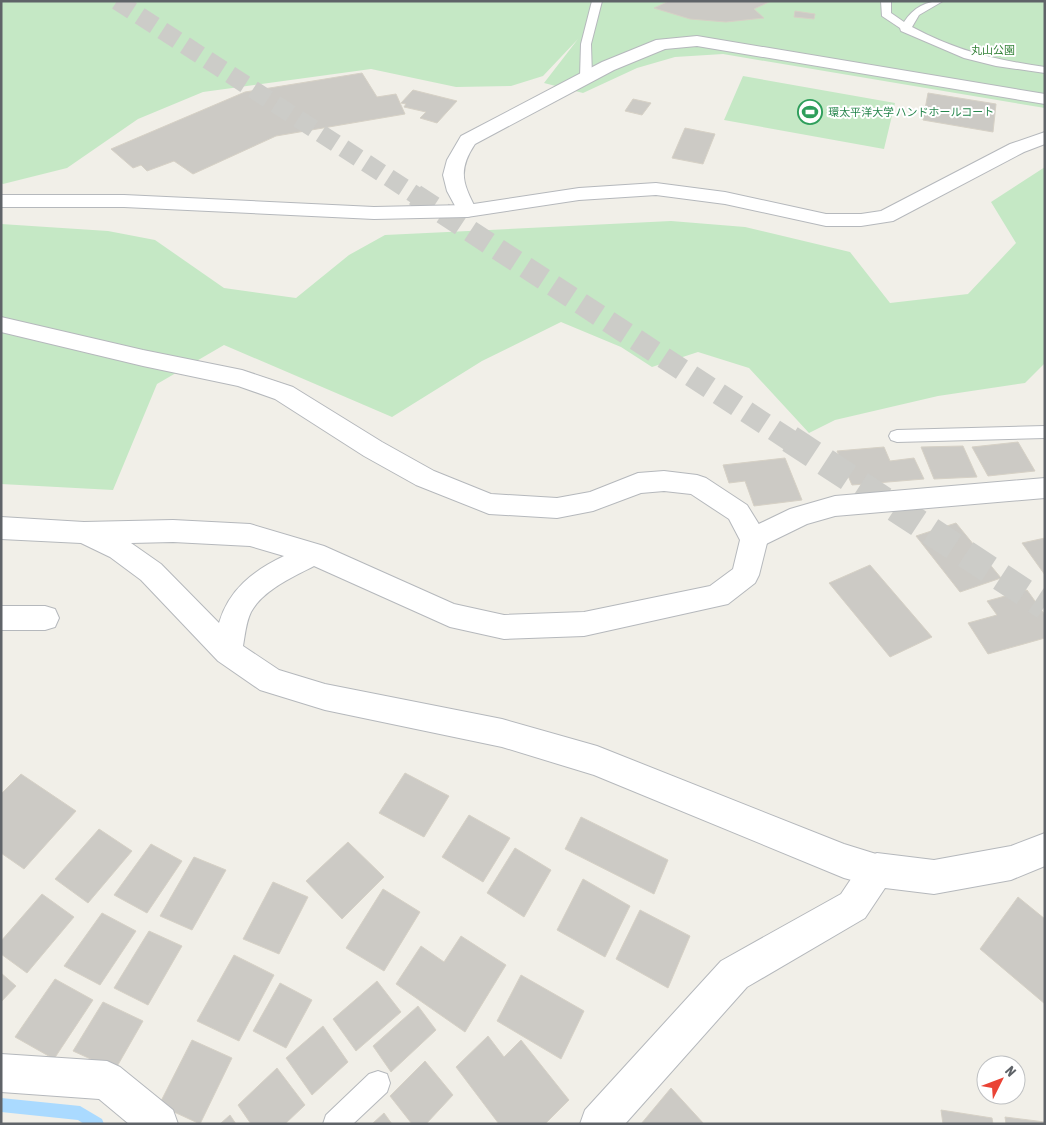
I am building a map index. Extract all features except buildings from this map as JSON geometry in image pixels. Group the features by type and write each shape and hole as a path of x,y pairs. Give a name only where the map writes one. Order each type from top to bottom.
{"street":[{"path":"467,210 452,183 456,158 468,140 608,66 662,44 697,41 1045,99"},
{"path":"1,201 124,201 374,213 467,210 579,194 656,189 725,198 826,220 860,220 886,216 1017,148 1045,138"},
{"path":"1,324 143,358 242,378 275,390 425,478 489,504 557,508 593,501 638,483 664,481 697,485 738,512 754,539 745,575 718,596 584,624 504,627 450,615 314,554 250,534 172,531 84,533 1,528"},
{"path":"754,539 799,516 835,506 1045,488"},
{"path":"84,533 120,549 151,572 228,652 270,681 325,697 502,733 597,761 844,860 877,870 934,876 1011,863 1045,849"},
{"path":"228,652 233,623 245,598 279,570 314,554"},
{"path":"1,618 45,618"},
{"path":"600,1124 734,974 853,906 877,870"},
{"path":"1,1072 107,1080 159,1124"}],"lane":[{"path":"586,78 586,44 597,1"},
{"path":"886,1 886,14 905,29 978,59 1045,70"},
{"path":"905,29 915,13 938,1"},
{"path":"897,436 1045,432"},
{"path":"336,1124 378,1083"}],"green space":[{"name":"丸山公園","path":"1,1 1045,1 1045,108 723,54 675,57 637,68 583,93 544,83 578,39 543,76 511,86 456,87 371,69 203,92 138,119 67,168 3,184 1,183"},
{"name":"環太平洋大学 ハンドホールコート","path":"743,76 895,103 884,149 724,120"},
{"path":"1045,167 1045,363 1025,383 938,396 835,420 809,433 749,368 698,352 652,367 621,347 561,322 482,361 392,417 224,345 157,384 113,490 1,484 1,224 108,231 155,240 224,288 296,298 349,255 385,235 671,221 745,227 850,252 890,303 968,294 1016,243 991,202"}],"waterway":[{"path":"1,1105 80,1113 97,1124"}],"tunnel":[{"path":"117,1 417,196"},
{"path":"415,195 791,441"},
{"path":"790,439 1045,606"}],"place":[{"name":"環太平洋大学 ハンドホールコート","path":"810,112"}]}
